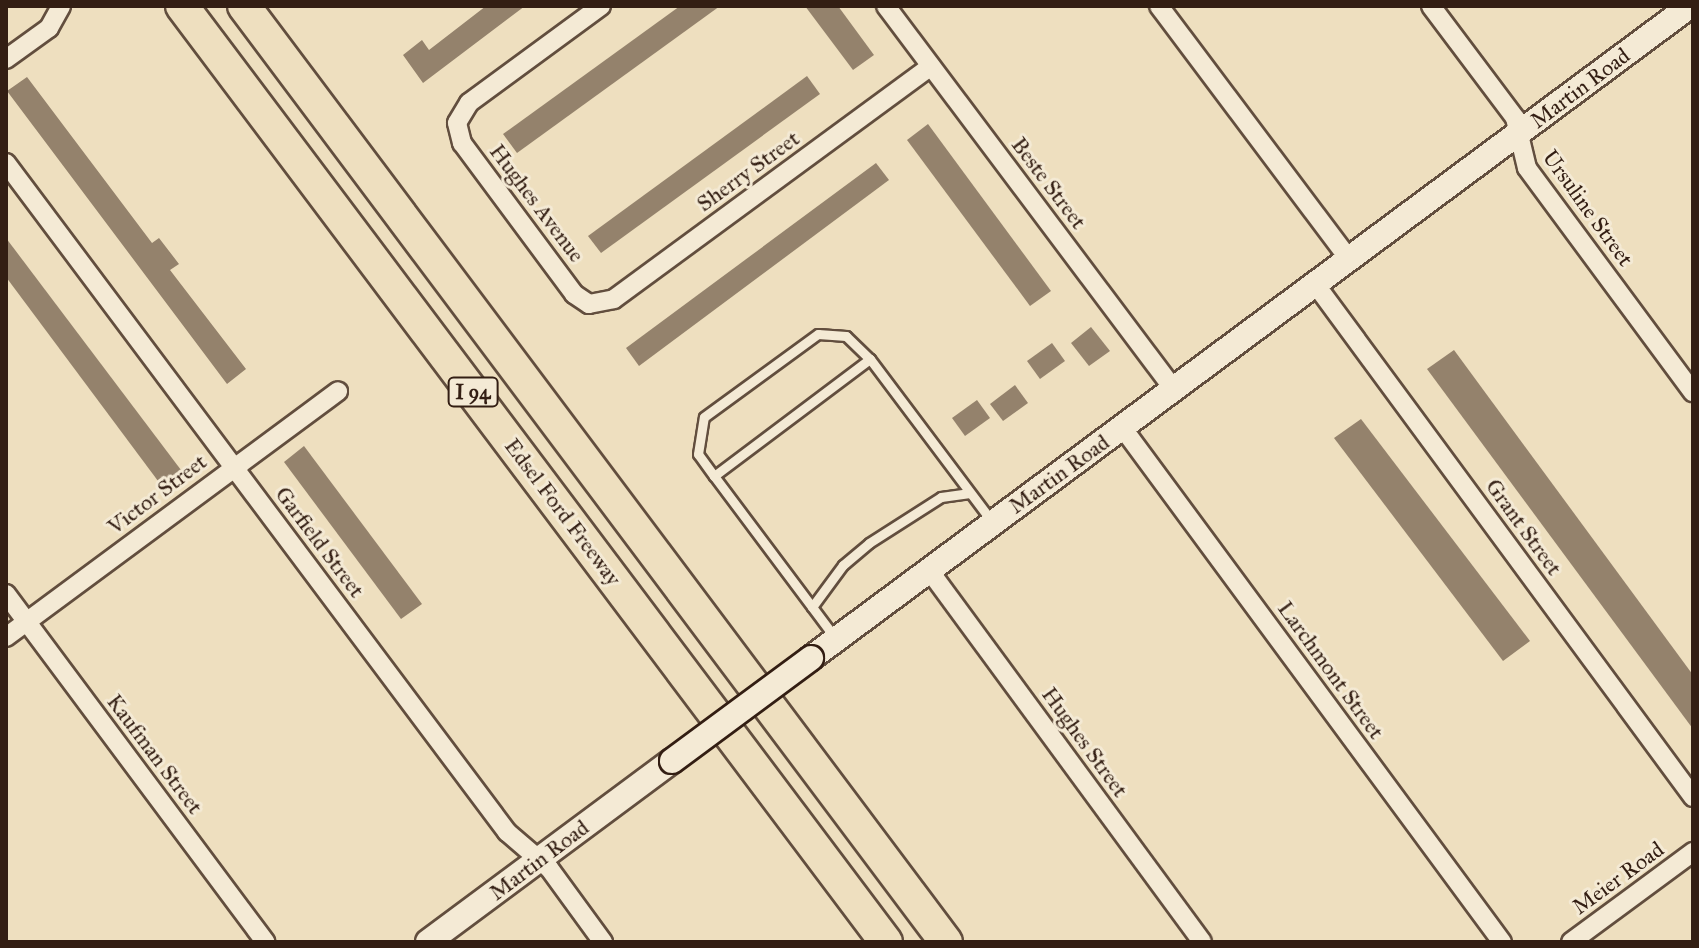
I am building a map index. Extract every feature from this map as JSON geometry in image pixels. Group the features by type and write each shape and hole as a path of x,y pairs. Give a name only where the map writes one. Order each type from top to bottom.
{"highway":[{"name":"Edsel Ford Freeway","path":"182,6 886,942"},
{"name":"I 94","path":"244,6 946,942"},
{"path":"763,778 858,942"}],"street":[{"path":"6,59 49,28 61,6"},
{"name":"Hughes Avenue","path":"589,304 574,294 462,143 457,123 469,103 601,6"},
{"name":"Beste Street","path":"886,6 1174,389"},
{"path":"1159,6 1350,260"},
{"name":"Ursuline Street","path":"1431,6 1515,118 1527,168 1693,392"},
{"name":"Martin Road","path":"428,942 1690,6"},
{"name":"Sherry Street","path":"589,304 614,299 931,66"},
{"name":"Garfield Street","path":"6,163 507,832 539,860 603,942"},
{"name":"Grant Street","path":"1316,285 1693,797"},
{"name":"Victor Street","path":"6,637 338,391"},
{"name":"Larchmont Street","path":"1122,427 1502,942"},
{"name":"Hughes Street","path":"929,570 1202,942"},
{"name":"Kaufman Street","path":"6,594 265,942"},
{"name":"Meier Road","path":"1571,942 1693,852"}],"lane":[{"path":"836,639 698,454 704,417 818,334 846,336 870,359 993,522"},
{"path":"714,476 870,359"},
{"path":"812,607 843,565 869,543 941,497 970,493"}],"building":[{"path":"486,6 525,6 423,83 403,55 422,40 429,50"},
{"path":"680,6 720,6 517,153 503,134"},
{"path":"805,6 838,6 874,55 853,70"},
{"path":"807,76 820,94 601,253 588,236"},
{"path":"27,77 152,243 159,238 179,264 170,270 246,369 227,384 7,91"},
{"path":"928,124 1051,291 1030,306 907,140"},
{"path":"876,163 889,180 639,366 626,348"},
{"path":"6,238 181,470 161,485 6,277"},
{"path":"1091,327 1110,351 1089,366 1071,343"},
{"path":"1052,343 1065,361 1040,379 1027,361"},
{"path":"1454,350 1693,675 1693,729 1427,369"},
{"path":"1015,385 1028,403 1003,421 990,404"},
{"path":"977,400 990,418 965,436 952,418"},
{"path":"1361,419 1530,641 1503,661 1334,438"},
{"path":"304,446 422,604 401,619 284,462"}]}
